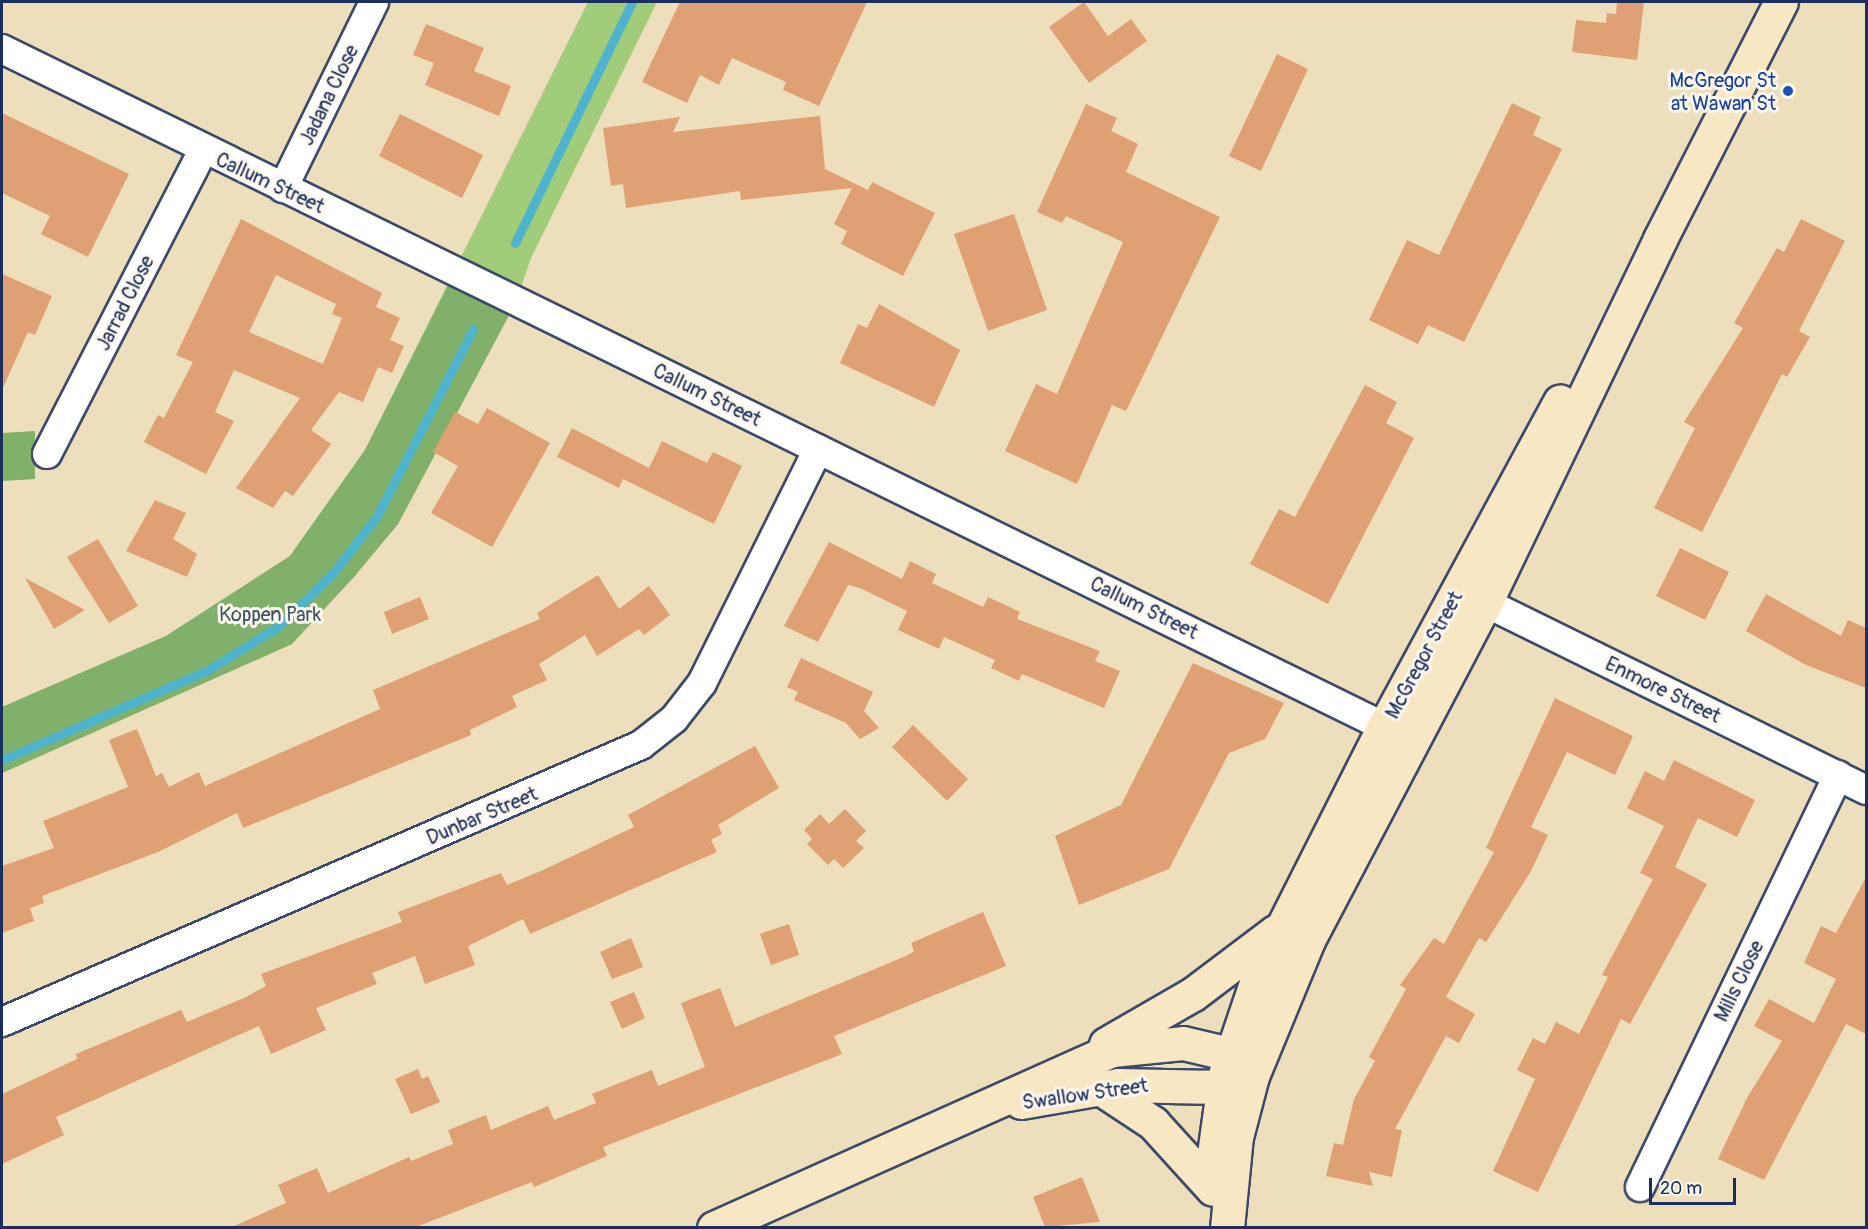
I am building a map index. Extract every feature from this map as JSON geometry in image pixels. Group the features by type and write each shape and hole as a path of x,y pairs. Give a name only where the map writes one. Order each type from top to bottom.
{"main road":[{"name":"McGregor Street","path":"1241,1065 1282,926 1399,734 1660,239 1781,2"},
{"name":"McGregor Street","path":"1241,1065 1308,940 1399,734"},
{"path":"1079,1060 1202,987 1282,926"},
{"name":"Swallow Street","path":"714,1227 990,1108 1079,1060 1162,1043 1241,1065 1222,1087 1100,1088 990,1108"},
{"path":"1225,1227 1236,1137 1241,1065"},
{"path":"1222,1087 1213,1145 1213,1189 1225,1227"},
{"path":"1100,1088 1153,1123 1213,1189"}],"street":[{"name":"Jadana Close","path":"283,188 374,2"},
{"name":"Callum Street","path":"2,49 203,151 1399,734"},
{"name":"Jarrad Close","path":"47,454 203,151"},
{"name":"Dunbar Street","path":"2,1022 641,745 674,719 702,683 818,449"},
{"name":"Enmore Street","path":"1472,596 1866,789"},
{"name":"Mills Close","path":"1640,1187 1838,776"}],"green space":[{"name":"Koppen Park","path":"588,2 657,2 531,258 516,302 398,524 292,644 2,773 2,707 166,636 290,556 365,450"},
{"name":"Koppen Park","path":"455,272 516,302 398,524 354,577 292,644 2,773 2,707 166,636 290,556 365,450"},
{"path":"35,431 35,479 2,481 2,433"}],"building":[{"path":"680,2 867,2 819,106 783,90 786,82 732,58 719,85 700,75 687,103 642,82"},
{"path":"1084,2 1108,36 1131,19 1147,41 1089,83 1049,27"},
{"path":"1617,2 1644,2 1637,60 1572,52 1576,20 1606,23 1607,13 1616,14"},
{"path":"426,24 484,48 474,71 511,86 499,116 425,85 434,63 413,55"},
{"path":"1277,54 1308,69 1261,171 1229,156"},
{"path":"1512,103 1541,117 1533,135 1562,149 1464,342 1428,325 1418,344 1369,320 1407,240 1439,255"},
{"path":"1086,104 1117,118 1111,131 1138,144 1126,172 1220,217 1126,411 1112,405 1077,484 1005,451 1036,384 1057,394 1123,242 1066,216 1062,223 1037,212"},
{"path":"2,113 129,174 88,257 41,234 50,216 2,193"},
{"path":"400,114 483,155 462,198 379,156"},
{"path":"820,116 825,169 868,190 872,182 935,213 903,276 841,244 847,231 834,224 852,188 741,200 740,191 626,208 623,184 611,186 603,128 680,117 673,132"},
{"path":"1014,214 1047,310 988,331 954,234"},
{"path":"241,219 382,293 376,307 400,318 390,340 404,346 392,373 378,367 363,402 339,392 311,430 331,444 293,496 285,491 273,508 236,488 300,398 234,370 215,412 234,421 206,474 144,442 158,415 164,418 193,362 176,355","holes":["276,275 336,304 332,314 342,318 323,364 249,332"]},
{"path":"1801,219 1845,241 1799,331 1810,337 1787,377 1782,374 1702,532 1654,508 1695,428 1684,422 1743,328 1734,323 1777,248 1784,252"},
{"path":"2,274 52,296 35,335 28,332 2,390"},
{"path":"879,304 960,350 934,407 840,363 858,324 867,328"},
{"path":"1365,385 1397,402 1386,423 1414,438 1328,604 1250,564 1279,509 1295,517"},
{"path":"487,408 550,443 492,547 431,513 458,466 433,452 455,412 478,424"},
{"path":"572,428 649,468 662,441 707,463 713,452 742,466 714,524 623,479 619,488 557,457"},
{"path":"155,500 186,513 173,539 197,554 187,577 126,551"},
{"path":"98,539 138,606 109,623 67,557"},
{"path":"829,542 902,579 910,561 936,574 932,583 983,607 988,597 1020,612 1017,619 1100,651 1095,661 1120,671 1104,708 1022,674 1019,681 991,668 995,660 944,637 939,649 898,630 907,611 860,588 848,585 818,642 784,626"},
{"path":"1680,548 1729,572 1705,620 1656,596"},
{"path":"598,575 619,609 649,586 670,615 644,635 639,629 597,656 585,635 539,664 547,680 512,696 517,707 470,730 471,735 243,828 237,813 158,852 42,896 44,903 30,908 34,921 2,933 2,866 54,848 43,821 128,787 109,740 137,729 156,776 162,773 169,787 199,772 205,786 380,709 373,690 540,619 537,613"},
{"path":"25,578 85,610 54,629"},
{"path":"1766,594 1841,636 1848,620 1866,628 1866,688 1806,665 1746,631"},
{"path":"420,597 429,619 392,634 384,612"},
{"path":"801,658 873,692 864,711 879,728 860,739 846,723 794,700 798,692 787,687"},
{"path":"1193,663 1284,703 1265,739 1229,753 1169,869 1079,905 1055,836 1121,805"},
{"path":"1555,698 1633,736 1615,775 1567,752 1531,827 1548,835 1531,871 1486,942 1479,938 1446,997 1475,1014 1459,1043 1446,1036 1395,1129 1402,1130 1392,1177 1369,1172 1373,1186 1326,1176 1334,1143 1343,1145 1354,1099 1375,1061 1369,1057 1406,989 1400,985 1434,938 1444,944 1494,852 1486,848"},
{"path":"913,725 968,779 947,801 892,747"},
{"path":"755,746 779,788 718,825 722,834 711,840 717,852 530,934 523,919 468,946 475,965 425,984 415,956 372,973 377,984 316,1008 326,1030 271,1054 259,1026 56,1117 64,1135 2,1164 2,1094 77,1059 76,1054 181,1010 187,1022 246,997 266,986 261,974 402,922 398,912 501,873 507,885 541,871 634,827 628,815"},
{"path":"1674,760 1755,800 1737,837 1698,818 1675,867 1707,884 1630,1024 1621,1019 1538,1192 1493,1171 1535,1079 1517,1070 1533,1038 1545,1044 1556,1022 1579,1034 1608,977 1602,975 1653,879 1640,873 1664,826 1627,808 1645,771 1664,781"},
{"path":"845,809 866,831 856,841 864,848 843,868 834,859 828,865 807,844 812,839 804,830 820,814 829,824"},
{"path":"1866,877 1866,1034 1846,1024 1764,1180 1718,1159 1747,1098 1782,1041 1754,1026 1769,999 1814,1023 1836,979 1804,963 1821,926 1836,933"},
{"path":"983,912 1006,966 834,1036 842,1054 603,1147 607,1156 534,1187 532,1182 416,1227 232,1227 286,1203 278,1185 317,1168 328,1193 409,1157 411,1161 453,1144 448,1130 486,1115 491,1130 548,1106 554,1120 596,1103 592,1094 652,1070 658,1086 705,1067 681,1003 720,988 735,1027 906,956 914,951 911,943"},
{"path":"789,924 799,955 771,965 760,934"},
{"path":"631,938 643,967 612,979 600,952"},
{"path":"634,992 645,1018 622,1029 610,1002"},
{"path":"418,1069 422,1079 428,1076 440,1102 411,1114 395,1079"},
{"path":"1082,1177 1100,1222 1045,1227 1033,1197"}],"waterway":[{"path":"515,243 632,2"},
{"path":"2,760 206,671 279,626 333,573 377,516 473,329"}],"place":[{"name":"McGregor St at Wawan St","path":"1788,91"}]}
